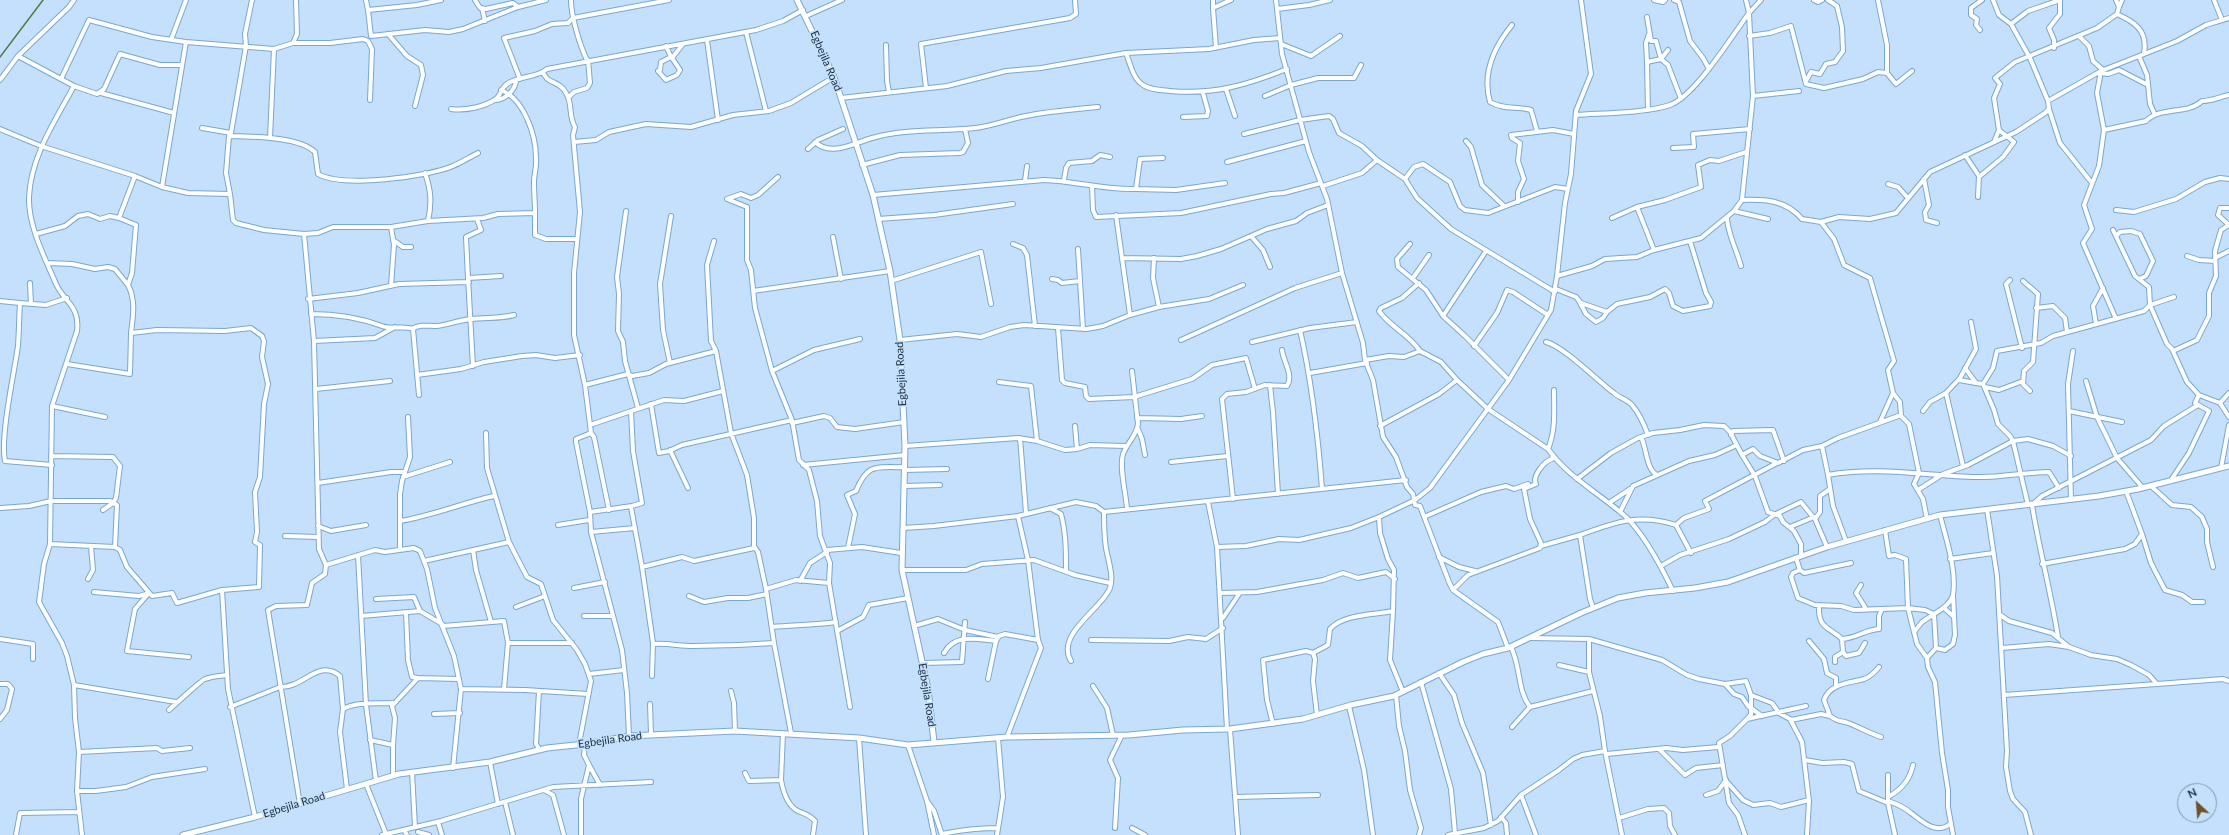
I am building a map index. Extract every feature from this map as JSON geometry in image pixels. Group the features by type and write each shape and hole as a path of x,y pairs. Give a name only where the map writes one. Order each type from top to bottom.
{"street":[{"path":"0,80 18,56 69,7 74,0"},
{"path":"171,40 186,0"},
{"path":"252,0 245,34 246,46 230,134 226,173 233,220 236,223 264,230 304,234 318,233 333,227 391,227 428,220 477,218 498,214 535,213"},
{"path":"293,43 297,34 296,0"},
{"path":"366,0 371,36 368,40"},
{"path":"368,10 417,5 441,0"},
{"path":"475,0 477,5 482,8 498,7 513,3 518,7"},
{"path":"371,36 425,30 449,32 472,27 501,13 546,0"},
{"path":"569,97 574,92 587,88 590,83 588,60 579,42 573,18 571,0"},
{"path":"451,110 462,110 498,100 509,93 518,79 504,38 535,31 552,24 568,23 573,18 669,0"},
{"name":"Egbejila Road","path":"183,835 255,817 393,776 412,772 453,768 490,762 540,750 629,736 735,731 859,738 908,745 934,742 931,707 923,663 902,570 901,553 905,446 900,340 890,271 873,195 854,143 834,77 797,0"},
{"path":"806,16 842,0"},
{"path":"926,88 921,44 1070,18 1076,14 1075,0"},
{"path":"1213,0 1216,48"},
{"path":"1213,8 1231,0"},
{"path":"1276,0 1280,38 1287,69 1306,141 1328,204 1342,273 1363,343 1366,361 1373,380 1383,437 1396,457 1402,475 1415,500 1415,505 1420,506 1438,557 1454,590 1498,622 1519,668 1521,690 1530,707"},
{"path":"1277,9 1309,5 1330,0"},
{"path":"1217,548 1246,546 1279,539 1299,540 1351,528 1415,500 1430,488 1509,380 1548,315 1555,290 1560,238 1573,164 1576,115 1591,74 1581,0"},
{"path":"1654,0 1663,2 1665,0"},
{"path":"1674,0 1679,2 1690,41 1709,69"},
{"path":"1557,276 1592,266 1605,259 1637,257 1654,250 1701,238 1734,211 1742,200 1753,96 1749,13 1746,0"},
{"path":"1576,115 1648,110 1670,105 1681,99 1709,69 1749,13 1761,0"},
{"path":"1814,0 1818,2 1822,0"},
{"path":"1806,81 1812,72 1820,74 1826,64 1835,62 1843,51 1842,28 1837,6 1828,0"},
{"path":"1878,0 1887,45 1887,73 1896,84 1912,71"},
{"path":"1980,30 1976,25 1976,19 1971,15 1971,8 1982,0"},
{"path":"1993,0 1999,15 2011,24 2030,58 2048,101 2049,109 2060,143 2092,183"},
{"path":"2011,24 2028,11 2060,0 2060,14 2049,28 2054,40 2054,48"},
{"path":"2116,0 2119,6"},
{"path":"1994,142 1999,130 1994,98 2000,84 1995,78 2014,62 2030,58 2097,28 2116,14 2122,0"},
{"path":"2214,0 2222,20"},
{"path":"498,7 501,13"},
{"path":"482,8 485,21"},
{"path":"494,100 506,84 518,79 533,77 543,73 547,69 643,50 653,51 666,46 746,32 772,25 803,10"},
{"path":"2116,14 2132,21 2142,33 2146,45 2144,53"},
{"path":"1647,17 1651,41 1656,41 1661,59 1668,65 1681,99"},
{"path":"2048,101 2101,71 2177,41 2206,25 2229,18"},
{"path":"61,79 89,20 152,37 171,40 274,49 293,43 330,43 363,38 368,40 372,49 370,100"},
{"path":"1512,25 1492,56 1486,82 1488,95 1490,102 1504,108 1531,110 1537,131"},
{"path":"1750,36 1770,33 1791,26 1806,84 1824,88 1864,79 1878,72 1887,73"},
{"path":"746,32 766,111"},
{"path":"388,34 407,56 421,66 423,75 415,106"},
{"path":"1648,110 1646,43 1649,34"},
{"path":"1281,44 1311,56 1340,36"},
{"path":"2079,36 2089,46 2093,61 2101,71 2108,74 2119,70 2148,84"},
{"path":"841,98 947,86 1006,71 1064,64 1126,53 1216,48 1254,40 1280,38"},
{"path":"707,40 718,120"},
{"path":"162,187 186,42"},
{"path":"666,46 671,57 661,62 660,70 658,71 666,80 677,74 680,70 672,58 683,44"},
{"path":"886,45 887,81 889,92"},
{"path":"270,138 274,49"},
{"path":"1647,62 1661,59 1668,50"},
{"path":"1126,53 1135,78 1142,85 1153,89 1203,93 1226,89 1287,69"},
{"path":"101,93 120,54 160,65 182,65"},
{"path":"18,56 74,86 97,94 101,93 174,113"},
{"path":"2139,56 2147,75 2150,104 2155,115"},
{"path":"1265,96 1291,85 1318,78 1354,78 1361,65"},
{"path":"2101,71 2097,93 2104,130 2099,166 2084,205 2092,229 2083,243 2116,319"},
{"path":"543,73 547,79 558,84 564,89 569,97 572,122 575,126 574,142 580,212 574,273 574,334 580,355 585,384 591,433 594,437 609,510"},
{"path":"574,142 596,140 609,132 646,124 691,127 733,115 766,111 791,103 834,77"},
{"path":"74,86 41,146 33,173 29,198 36,234 60,292 67,298 78,319 77,332 58,384 52,406 50,544 44,564 39,602 62,643 67,656 74,685 75,718 79,752 77,791 78,812 82,835"},
{"path":"1226,89 1235,116"},
{"path":"501,90 509,93 525,114 536,156 534,181 535,235 546,239 577,238"},
{"path":"1753,96 1799,91"},
{"path":"1183,117 1207,116 1208,111 1203,93"},
{"path":"2104,130 2146,121 2155,115 2196,107 2202,101 2210,101 2229,95"},
{"path":"815,142 826,149 838,148 906,130 928,131 965,129 1034,114 1098,107"},
{"path":"1742,200 1761,199 1793,208 1802,219 1822,222 1839,217 1870,219 1896,213 1907,197 1924,179 1940,166 2006,137 2049,109"},
{"path":"1244,134 1300,120 1329,116 1333,119 1339,133 1362,146 1377,160 1405,179 1417,198 1451,229 1486,251 1555,290 1576,297 1580,301 1607,312"},
{"path":"202,128 230,134 270,138 292,142 312,148 317,157 316,172 320,176 352,180 396,180 454,166 478,153"},
{"path":"0,129 41,146 135,176 162,187 188,193 230,194"},
{"path":"808,149 815,142 842,129"},
{"path":"862,165 900,155 964,152 968,143 965,129"},
{"path":"1673,148 1694,147 1694,134 1750,129"},
{"path":"1518,202 1518,192 1524,179 1518,161 1520,142 1512,138 1511,135 1553,130 1574,134"},
{"path":"1979,178 2003,157 2014,142 1999,130"},
{"path":"1227,162 1306,141"},
{"path":"1466,141 1471,147 1482,185 1504,206"},
{"path":"1612,218 1637,207 1665,200 1701,187 1698,165 1710,160 1719,161 1746,152"},
{"path":"1064,180 1066,168 1070,163 1092,161 1100,155 1110,157"},
{"path":"1965,155 1979,178 1978,197"},
{"path":"1136,189 1140,159 1163,158"},
{"path":"1092,186 1094,214 1096,217 1181,213 1322,184 1362,173 1377,160"},
{"path":"1405,179 1414,167 1423,164 1450,182 1460,206 1465,210 1488,212 1556,187 1568,188"},
{"path":"1025,181 1027,166"},
{"path":"425,173 430,189 431,201 428,220"},
{"path":"118,218 135,176"},
{"path":"778,177 758,195 751,198 741,194 727,199 747,207 747,260 755,308 772,371 792,422 799,460 802,465 809,470 816,501 820,536 827,551 830,563 829,583 850,707"},
{"path":"2116,210 2134,212 2176,199 2205,182 2220,178 2229,179"},
{"path":"1924,179 1928,205 1924,212 1926,220 1937,223"},
{"path":"873,195 1025,181 1064,180 1113,189 1176,190 1225,183"},
{"path":"1888,184 1898,187 1907,197"},
{"path":"878,219 934,215 1013,204"},
{"path":"1122,258 1181,259 1197,256 1267,229 1296,221 1307,213 1328,204"},
{"path":"1637,207 1654,250"},
{"path":"2173,351 2197,340 2209,316 2209,294 2216,276 2215,251 2222,230 2229,225 2218,215 2220,208 2229,208"},
{"path":"626,211 617,277 619,294 618,331 623,342 628,374 638,408"},
{"path":"1734,211 1768,219"},
{"path":"36,234 65,226 78,216 88,214 100,219 110,216 136,225 132,273 128,285"},
{"path":"1116,215 1130,315"},
{"path":"670,363 663,330 660,284 671,216"},
{"path":"1727,216 1727,228 1734,241 1741,266"},
{"path":"474,366 466,237 481,230 477,218"},
{"path":"1822,222 1834,239 1844,265 1870,278 1894,361 1888,370 1893,393 1900,402 1901,416 1909,424 1919,473 1914,484"},
{"path":"391,227 393,240 391,286"},
{"path":"2113,230 2135,276 2149,287 2150,305 2167,344 2173,351 2187,382 2199,395 2220,403 2229,417"},
{"path":"2116,236 2120,232 2125,231 2140,234 2154,261 2146,276 2139,279"},
{"path":"300,804 268,610 276,606 307,605 312,583 325,574 326,565 319,549 318,537 314,341 308,299 304,234"},
{"path":"1250,236 1263,250 1270,267"},
{"path":"833,237 841,279"},
{"path":"393,240 403,247 411,247"},
{"path":"714,241 708,265 711,341 716,351 731,433 747,475 754,518 754,548 758,552 766,588 774,643 791,733"},
{"path":"1580,301 1586,314 1596,322 1603,318 1607,312 1617,304 1650,297 1665,289 1670,293 1672,306 1683,311 1710,306 1711,302 1706,293 1690,241"},
{"path":"1013,244 1023,248 1027,255 1035,326"},
{"path":"1410,244 1397,259 1398,267 1419,283 1431,296 1439,312 1509,380"},
{"path":"1078,249 1083,329"},
{"path":"1443,316 1486,251"},
{"path":"2188,256 2199,260 2215,259 2229,251"},
{"path":"891,281 981,252 990,304"},
{"path":"1413,278 1429,255"},
{"path":"1154,258 1153,278 1159,307"},
{"path":"48,263 115,269 128,285 132,293 133,306 130,374 66,364"},
{"path":"753,291 890,271"},
{"path":"1181,340 1295,288 1342,273"},
{"path":"308,299 358,293 391,286 501,276"},
{"path":"1052,279 1058,280 1062,283 1080,281"},
{"path":"2010,280 2006,284 2022,348"},
{"path":"2023,281 2038,294 2032,362 2024,371 2023,381 2023,384 2030,391"},
{"path":"30,283 31,304"},
{"path":"1419,283 1408,294 1381,308 1379,311 1392,325 1411,338 1420,351 1441,362 1457,380 1488,409 1532,441 1548,449 1577,479 1628,519 1661,566 1673,591"},
{"path":"900,340 957,334 981,337 1010,328 1035,326 1083,329 1097,328 1130,315 1159,307 1209,299 1243,285"},
{"path":"2096,324 2093,306 2103,288"},
{"path":"1474,346 1497,313 1507,290 1513,292 1548,315"},
{"path":"2058,637 2052,598 2042,564 2030,505 2013,441 1998,424 1984,386 1993,368 1997,351 2033,345 2067,332 2144,311 2150,305 2174,297"},
{"path":"0,301 46,305 67,298"},
{"path":"20,303 18,348 4,405 1,430 2,461 52,465"},
{"path":"2036,308 2053,306 2065,318 2067,332"},
{"path":"311,314 337,314 363,318 383,326 412,329 418,325 437,326 471,319 491,317 500,319 514,315"},
{"path":"1252,342 1300,330 1357,322"},
{"path":"1923,411 1930,402 1946,393 1959,380 1976,349 1971,322"},
{"path":"314,341 375,338 396,327"},
{"path":"50,544 116,547 120,550 125,564 150,593 156,596 172,593 177,603 222,590 259,587 260,545 255,542 257,532 255,492 260,477 264,404 268,384 262,357 264,341 262,336 251,328 225,331 157,330 131,333"},
{"path":"1058,328 1063,382 1085,387 1086,396 1089,399 1134,397 1192,378 1212,365 1246,358 1256,389"},
{"path":"412,329 414,331 419,395"},
{"path":"1300,330 1310,373 1316,417 1322,489"},
{"path":"772,371 814,350 860,339"},
{"path":"1546,342 1552,344 1572,358 1614,394 1628,401 1641,418 1648,435"},
{"path":"1233,499 1227,456 1222,399 1227,394 1270,385 1283,387 1289,383 1288,369 1282,357 1282,350"},
{"path":"585,384 628,374 632,376 649,373 670,363 716,351"},
{"path":"1310,373 1389,356 1404,357 1420,351"},
{"path":"2070,500 2071,456 2068,384 2073,351"},
{"path":"417,375 474,366 484,362 522,356 536,355 555,358 580,355"},
{"path":"1965,368 1976,383"},
{"path":"1132,371 1138,429 1142,439 1145,456"},
{"path":"1380,426 1430,399 1457,380"},
{"path":"1959,380 1976,383 1999,390 2023,381"},
{"path":"316,389 390,381"},
{"path":"999,382 1031,386 1038,441"},
{"path":"2086,382 2097,417 2117,458 2143,488"},
{"path":"1270,385 1278,494"},
{"path":"1548,449 1552,440 1555,417 1554,390"},
{"path":"590,425 664,400 684,401 723,391"},
{"path":"1880,422 1893,393"},
{"path":"1946,393 1963,466"},
{"path":"2220,403 2229,393"},
{"path":"2171,480 2189,453 2210,411 2195,403 2199,395"},
{"path":"651,404 658,453 682,445 731,433 824,416 830,418 837,427 855,429 904,422"},
{"path":"2030,505 2042,496 2151,440 2164,426 2198,405"},
{"path":"52,406 105,417"},
{"path":"590,512 631,507 642,503 633,451 631,411"},
{"path":"2069,411 2122,422"},
{"path":"1137,418 1180,419 1202,416"},
{"path":"1676,525 1684,518 1709,509 1706,501 1803,450 1822,446 1838,438 1880,422 1901,416"},
{"path":"400,550 400,494 404,472 410,457 408,417"},
{"path":"1577,479 1611,453 1641,437 1704,425 1724,426 1737,445 1750,471 1755,476 1768,512 1780,516 1798,538 1800,570"},
{"path":"2221,468 2229,425"},
{"path":"1075,426 1077,449"},
{"path":"1127,509 1126,491 1121,467 1126,446 1138,429"},
{"path":"1731,436 1733,431 1773,430 1784,461"},
{"path":"486,433 487,468 494,496 509,542 527,577 541,584 553,620 572,643 585,664 589,674 591,681 582,744 584,755 600,785"},
{"path":"591,433 576,439 590,512 589,520 591,532 622,650 629,736"},
{"path":"1641,437 1646,447 1648,464 1652,472 1657,476"},
{"path":"1020,438 1026,513"},
{"path":"905,446 1020,438 1038,441 1065,450 1077,449 1088,445 1126,446"},
{"path":"1918,490 1943,474 1963,466 2013,441 2028,439 2053,446 2071,456"},
{"path":"1609,503 1630,489 1689,461 1715,455 1737,445"},
{"path":"1822,446 1833,506 1846,542"},
{"path":"1742,455 1753,449 1760,456 1778,463"},
{"path":"670,450 688,488"},
{"path":"802,465 905,455"},
{"path":"1541,546 1530,519 1524,489 1536,484 1534,481 1542,464 1552,459 1553,455"},
{"path":"51,456 113,457 120,466 113,503 103,510"},
{"path":"1171,462 1227,456"},
{"path":"403,478 450,462"},
{"path":"934,742 1007,737 1122,735 1228,729 1273,724 1317,715 1396,695 1475,656 1510,647 1593,608 1631,595 1673,591 1728,582 1827,547 1940,515 2070,500 2126,491 2229,466"},
{"path":"848,548 855,514 847,495 856,491 863,475 872,468 947,469"},
{"path":"1828,475 1849,471 1912,472 1977,477 2049,472 2059,488"},
{"path":"318,483 391,472 404,472"},
{"path":"1912,472 1914,484 1923,499 1927,519"},
{"path":"1424,517 1481,492 1506,486 1514,489 1534,481"},
{"path":"903,528 934,526 1018,516 1026,513 1082,502 1096,506 1104,512 1322,489 1406,482"},
{"path":"904,486 940,485"},
{"path":"2151,486 2172,505 2191,507 2202,517 2207,529 2207,542 2213,567"},
{"path":"1620,512 1630,489"},
{"path":"1790,527 1815,517 1820,512 1820,496 1830,489"},
{"path":"2126,491 2151,563 2164,590 2182,595 2192,602 2203,602"},
{"path":"400,521 416,518 460,504 494,496"},
{"path":"0,508 29,506 51,501 110,501 117,505 116,547"},
{"path":"1208,502 1217,548 1228,729 1238,835"},
{"path":"1661,566 1680,555 1690,553 1729,539 1802,502 1815,517 1827,547"},
{"path":"631,507 642,567 653,644 652,676"},
{"path":"1050,508 1061,514 1064,524 1066,571"},
{"path":"1987,510 1993,553 2002,648 2007,751 2006,767 2008,785 2014,799 2024,812 2031,835"},
{"path":"1071,661 1068,655 1068,643 1082,621 1110,588 1104,529 1104,512"},
{"path":"1936,648 1945,650 1953,644 1955,635 1950,559 1940,515"},
{"path":"1007,737 1041,648 1038,640 1028,560 1018,516"},
{"path":"1379,517 1380,533 1388,559 1394,570 1395,580 1390,660 1403,692"},
{"path":"1454,590 1465,577 1476,571 1538,550 1541,546 1628,519 1650,519 1676,525"},
{"path":"558,526 589,520"},
{"path":"318,526 331,531 366,525"},
{"path":"1676,525 1690,553"},
{"path":"591,532 635,528"},
{"path":"1885,530 1889,556 1895,555 1906,559 1908,608 1918,644 1927,658 1928,667 1936,682 1950,824 1953,835"},
{"path":"2042,564 2125,549 2135,544 2142,534"},
{"path":"1580,535 1590,598 1593,608"},
{"path":"285,536 318,537"},
{"path":"424,561 509,542"},
{"path":"88,579 92,570 91,546"},
{"path":"800,581 810,563 827,551 862,547 901,553"},
{"path":"326,565 375,550 385,552 414,548 420,551 424,561 435,608 454,656 461,689 460,714 453,768"},
{"path":"642,567 682,557 694,561 754,548"},
{"path":"473,550 476,570 491,622"},
{"path":"1950,559 1993,553"},
{"path":"358,555 361,587 361,616 366,671 366,704 376,781"},
{"path":"1438,557 1458,567 1476,571"},
{"path":"902,570 966,570 982,564 1034,560 1066,571 1110,583"},
{"path":"1800,570 1804,573 1851,563"},
{"path":"1800,570 1793,573 1791,577 1798,598 1819,605 1864,610 1908,608 1925,610 1934,614"},
{"path":"1220,593 1239,594 1324,580 1343,573 1358,578 1386,572 1395,580"},
{"path":"766,588 800,581 829,583"},
{"path":"574,588 604,582"},
{"path":"1861,585 1856,594 1865,607 1864,610"},
{"path":"222,590 230,706 255,817"},
{"path":"94,592 139,596 150,593"},
{"path":"150,593 135,609 127,651 189,657"},
{"path":"689,596 704,602 728,598 748,598 767,594"},
{"path":"1222,618 1239,594"},
{"path":"1914,632 1922,622 1944,608 1952,595"},
{"path":"516,607 545,596"},
{"path":"376,599 414,597 420,611 443,625 504,621 508,643 504,690"},
{"path":"837,631 863,617 870,605 908,598"},
{"path":"1819,605 1819,618 1827,630 1842,639 1854,638 1859,633 1879,629 1879,616 1882,609"},
{"path":"1944,608 1954,617"},
{"path":"361,616 420,611"},
{"path":"1273,724 1267,700 1263,660 1306,651 1313,653 1328,645 1330,629 1338,621 1351,617 1393,612"},
{"path":"406,613 408,660 412,677 459,679"},
{"path":"1927,658 1936,648 1934,614"},
{"path":"1999,614 2009,621 2058,637 2069,647"},
{"path":"584,616 613,616"},
{"path":"914,626 938,620 965,630 997,639"},
{"path":"772,627 804,623 816,625 836,622"},
{"path":"923,663 962,662 965,622"},
{"path":"1091,640 1169,641 1188,637 1206,639 1223,628"},
{"path":"944,653 948,646 964,638 997,639 1005,634 1038,640"},
{"path":"1531,638 1589,639 1662,660 1687,675 1699,679 1725,684 1746,681 1751,695 1751,714 1730,736 1719,743 1718,747 1730,803 1738,815 1744,835"},
{"path":"0,639 33,644 33,659"},
{"path":"988,679 997,639"},
{"path":"1589,639 1589,672 1600,716 1622,835"},
{"path":"1842,639 1843,652 1846,656 1859,653 1865,643"},
{"path":"1809,641 1824,659 1827,673 1836,678 1836,687"},
{"path":"508,643 572,643"},
{"path":"653,644 674,643 682,646 723,646 774,643"},
{"path":"2002,648 2049,644 2069,647 2091,655 2117,659 2132,665 2149,675 2157,684"},
{"path":"1835,662 1835,657 1843,652"},
{"path":"1313,653 1315,659 1313,681 1317,715"},
{"path":"1559,665 1589,672"},
{"path":"1830,716 1824,700 1836,687 1868,677 1879,667"},
{"path":"230,706 280,687 288,687 325,669 333,670 340,676 343,710 340,732 347,789"},
{"path":"589,674 624,670"},
{"path":"1439,673 1454,695 1462,723 1483,774 1491,825"},
{"path":"169,710 176,702 190,693 204,679 227,675"},
{"path":"393,776 395,718 392,710 394,703 418,678"},
{"path":"2004,695 2223,679 2229,681"},
{"path":"1421,682 1451,789 1456,833"},
{"path":"0,684 8,684 12,689 7,710 0,720"},
{"path":"1725,684 1734,694 1742,697 1751,708 1762,716"},
{"path":"74,685 176,702"},
{"path":"1093,686 1107,708 1113,735"},
{"path":"461,689 588,694"},
{"path":"539,691 536,744 540,750"},
{"path":"730,691 734,703 735,731"},
{"path":"1512,727 1530,707 1593,691"},
{"path":"1396,695 1399,726 1405,751 1410,790 1420,826 1420,834"},
{"path":"1751,695 1772,703 1779,713 1791,720 1802,742 1809,800 1807,835"},
{"path":"343,710 348,706 394,703"},
{"path":"650,704 650,734"},
{"path":"1349,706 1364,770 1373,835"},
{"path":"1747,719 1806,706"},
{"path":"434,714 460,714"},
{"path":"1786,716 1799,717 1821,714 1830,716 1837,722 1848,723 1864,732 1881,736"},
{"path":"1791,720 1799,717"},
{"path":"783,733 782,789 792,807 810,816 815,821 813,835"},
{"path":"1115,828 1118,778 1110,760 1122,735"},
{"path":"859,738 866,835"},
{"path":"996,835 1003,797 998,738"},
{"path":"370,740 393,745"},
{"path":"908,745 927,801 934,835"},
{"path":"1448,835 1491,825 1502,817 1521,795 1573,759 1582,755 1606,752 1718,747"},
{"path":"79,752 158,748 162,751 190,748"},
{"path":"1659,749 1685,774 1696,768 1723,766"},
{"path":"1805,760 1822,763 1844,762 1852,764 1859,791 1882,800 1888,800 1910,812 1924,825 1934,830 1942,830 1950,824"},
{"path":"490,762 498,804"},
{"path":"581,835 581,799 586,786 589,765"},
{"path":"1888,800 1902,788 1911,774 1913,765"},
{"path":"77,791 96,791 126,787 152,777 205,769"},
{"path":"412,772 418,833 429,835"},
{"path":"745,773 749,781 781,780"},
{"path":"1888,775 1888,800 1895,835"},
{"path":"1726,781 1743,800 1753,805 1770,803 1781,807 1809,800"},
{"path":"1706,795 1718,791 1726,781"},
{"path":"366,784 384,834 438,822 544,790 651,782"},
{"path":"544,790 553,795 564,835"},
{"path":"1235,797 1318,795"},
{"path":"1521,795 1536,835"},
{"path":"927,801 934,811 942,835 977,827 997,828"},
{"path":"505,802 512,835"},
{"path":"1619,818 1648,809 1664,808 1669,813 1670,826 1675,835"},
{"path":"16,835 20,813 78,812"},
{"path":"1502,817 1506,823 1507,835"},
{"path":"438,822 442,835"},
{"path":"1132,828 1145,835"},
{"path":"404,830 407,835"}],"waterway":[{"path":"0,57 43,0"}]}
